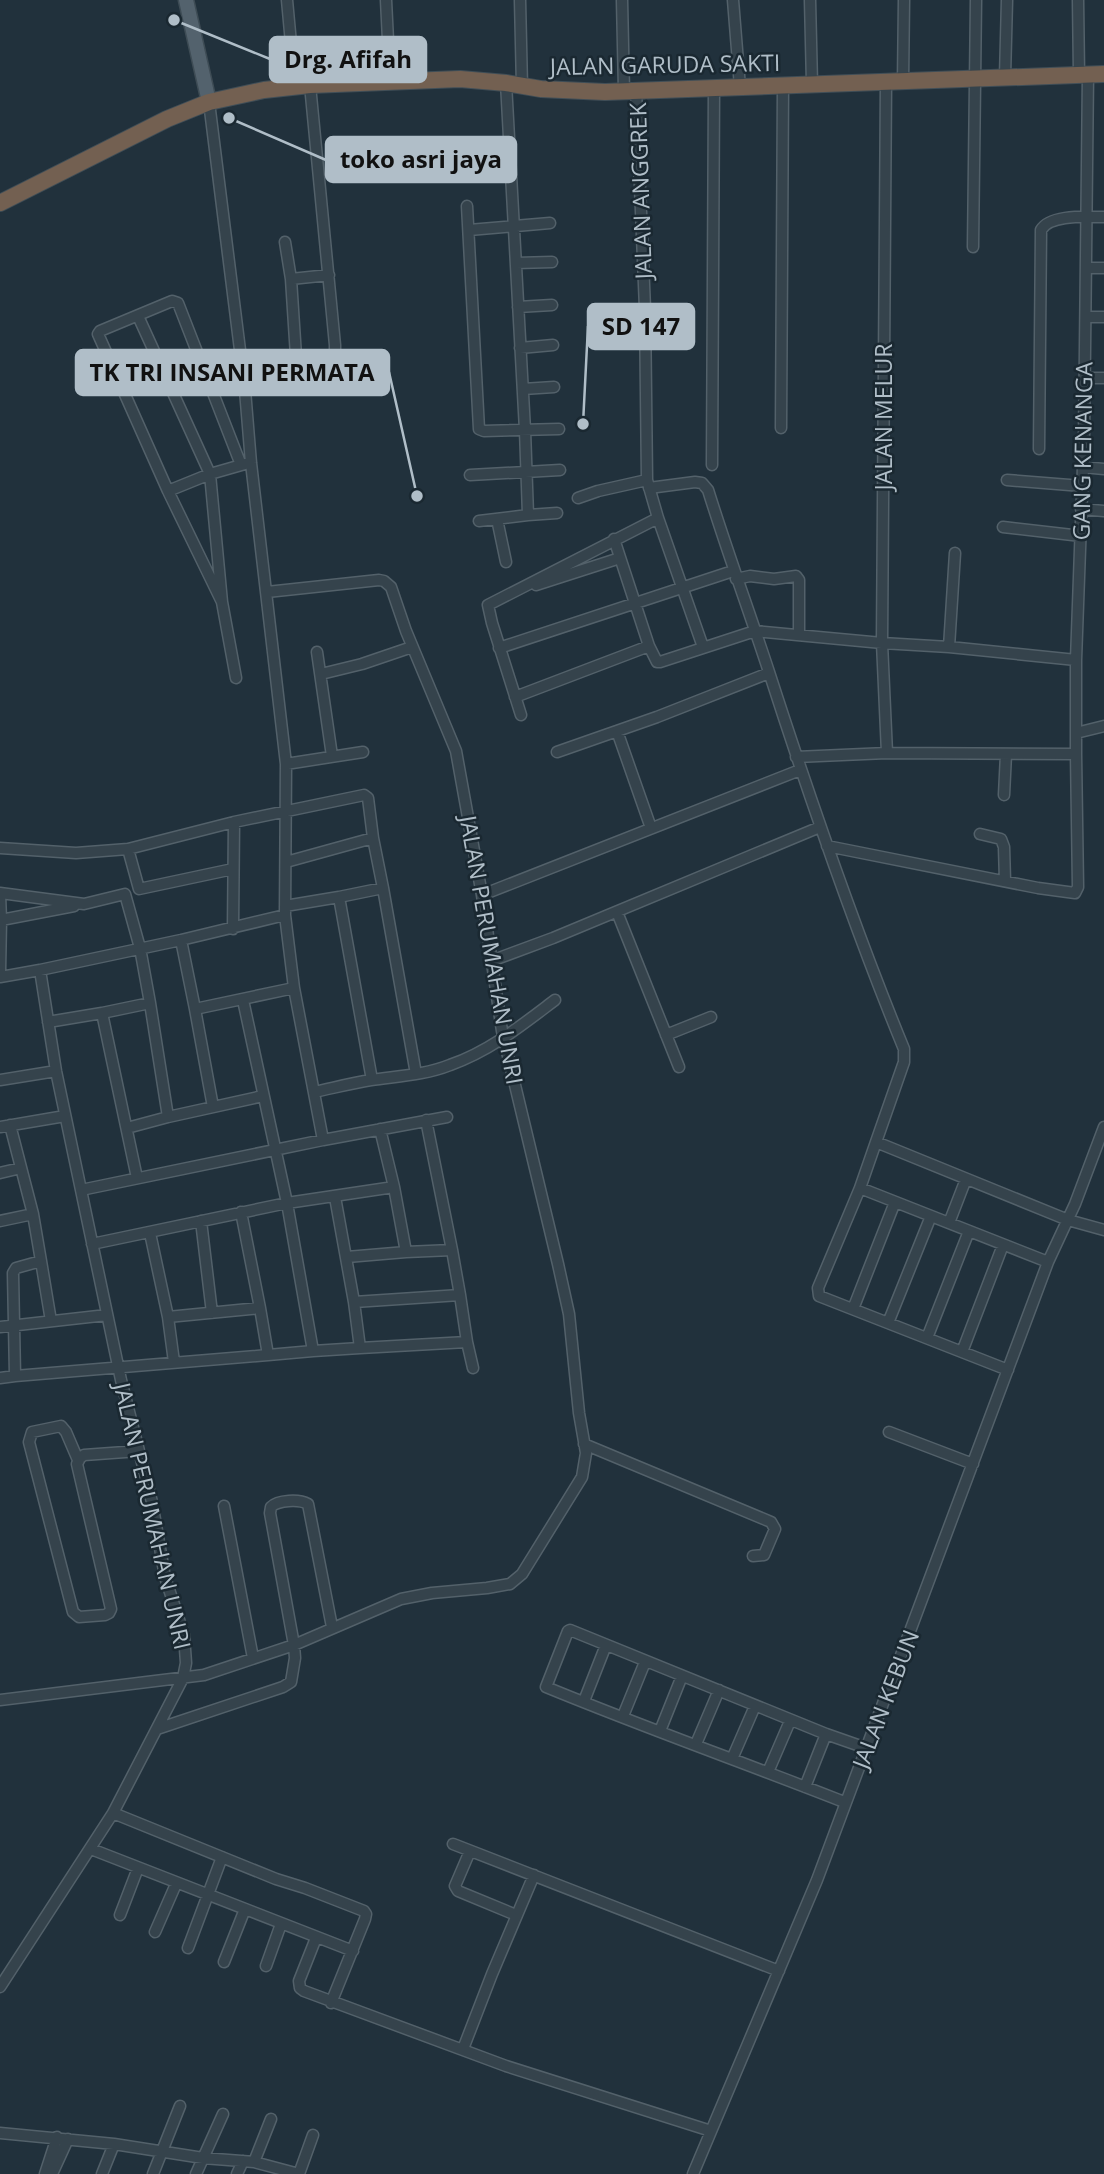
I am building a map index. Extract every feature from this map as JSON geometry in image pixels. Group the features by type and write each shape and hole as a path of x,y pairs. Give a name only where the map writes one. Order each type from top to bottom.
{"highway":[{"name":"JALAN GARUDA SAKTI","path":"0,203 167,119 209,102 264,90 460,79 561,91 630,91 1090,74"}],"main road":[{"path":"186,0 209,102"}],"street":[{"path":"245,390 327,380 335,371 329,275 303,86 287,0"},
{"path":"386,0 390,81"},
{"path":"520,0 522,87"},
{"name":"JALAN ANGGREK","path":"622,0 645,309 648,484 703,648"},
{"path":"733,0 740,87"},
{"path":"810,0 812,84"},
{"name":"JALAN MELUR","path":"887,753 882,643 895,82 904,0"},
{"path":"973,247 976,0"},
{"path":"1005,78 1007,0"},
{"name":"GANG KENANGA","path":"1005,881 1069,894 1078,890 1076,660 1082,509 1090,74 1078,0"},
{"path":"506,83 527,510"},
{"path":"781,428 783,85"},
{"path":"712,465 714,88"},
{"path":"209,102 245,390 246,464 267,592 286,764 285,911 294,988 324,1140"},
{"path":"467,206 480,429 559,429"},
{"path":"1039,449 1041,230 1049,221 1104,217"},
{"path":"469,230 550,223"},
{"path":"285,242 291,279 296,356"},
{"path":"516,263 552,262"},
{"path":"1087,268 1104,268"},
{"path":"291,279 329,275"},
{"path":"222,602 98,334 174,301 178,303 246,464"},
{"path":"518,307 552,305"},
{"path":"138,316 210,474 222,602 236,678"},
{"path":"1086,317 1104,317"},
{"path":"520,348 554,345"},
{"path":"1084,378 1104,378"},
{"path":"523,389 554,387"},
{"path":"169,491 210,474 246,464"},
{"path":"1083,467 1104,469"},
{"path":"470,475 560,470"},
{"path":"1007,480 1082,486"},
{"path":"578,498 598,491 648,484 695,482 704,485 708,490 800,770 904,1049 904,1062 860,1188 817,1292 819,1296 1008,1370"},
{"path":"1082,509 1104,511"},
{"path":"479,521 527,510 557,513"},
{"path":"521,715 488,607 491,603 658,518"},
{"path":"497,519 506,562"},
{"path":"1003,527 1081,536"},
{"path":"614,539 649,646 658,662 755,631 1076,660"},
{"path":"948,647 955,553"},
{"path":"516,591 620,558"},
{"path":"499,648 681,588 734,575 774,579 796,576 799,580 799,635"},
{"name":"JALAN PERUMAHAN UNRI","path":"40,970 56,1071 118,1367 152,1502 168,1588 184,1634 184,1678 204,1675 294,1645 387,1604 416,1595 499,1587 515,1581 579,1484 586,1462 574,1352 564,1292 503,1039 482,895 455,746 412,647 391,587 384,581 267,592"},
{"path":"515,697 649,646"},
{"path":"321,674 412,647"},
{"path":"317,652 332,756"},
{"path":"556,752 769,673"},
{"path":"1076,733 1104,726"},
{"path":"617,731 651,828"},
{"path":"286,764 363,752"},
{"path":"796,757 887,753 1076,754"},
{"path":"1004,795 1006,754"},
{"path":"482,895 800,770"},
{"path":"0,848 76,853 128,849 234,822 364,795 368,798 416,1074"},
{"path":"233,929 234,822"},
{"path":"491,961 617,912 820,827"},
{"path":"827,846 1005,881 1004,847 1001,839 980,834"},
{"path":"286,862 373,838"},
{"path":"128,849 139,889"},
{"path":"1,920 84,904 233,869"},
{"path":"84,904 0,894 0,974 40,970 233,929 285,911 383,888"},
{"path":"125,894 140,948 168,1117"},
{"path":"339,897 372,1080"},
{"path":"617,912 679,1067"},
{"path":"181,940 213,1107"},
{"path":"195,1009 294,988"},
{"path":"243,1000 287,1203 313,1351"},
{"path":"314,1091 416,1074 452,1065 503,1039 555,1000"},
{"path":"48,1022 150,1003"},
{"path":"102,1013 137,1178"},
{"path":"666,1035 711,1017"},
{"path":"0,1080 56,1071"},
{"path":"127,1128 263,1096"},
{"path":"51,1321 33,1214 22,1168 5,1126 65,1116"},
{"path":"81,1190 447,1117"},
{"path":"426,1120 473,1368"},
{"name":"JALAN KEBUN","path":"693,2174 817,1880 1048,1262 1068,1220 1104,1127"},
{"path":"380,1129 406,1252"},
{"path":"876,1142 1068,1220 1104,1230"},
{"path":"0,1172 22,1168"},
{"path":"949,1223 966,1179"},
{"path":"92,1244 287,1203 394,1187"},
{"path":"860,1188 1048,1262"},
{"path":"335,1197 360,1348"},
{"path":"853,1309 895,1202"},
{"path":"241,1212 268,1355"},
{"path":"0,1221 33,1214"},
{"path":"888,1323 931,1216"},
{"path":"201,1221 212,1313"},
{"path":"927,1338 969,1231"},
{"path":"150,1233 168,1317 174,1362"},
{"path":"962,1352 1003,1245"},
{"path":"347,1257 452,1250"},
{"path":"15,1376 13,1270 41,1261"},
{"path":"354,1301 460,1295"},
{"path":"168,1317 260,1308"},
{"path":"0,1327 107,1315"},
{"path":"0,1378 313,1351 467,1342"},
{"path":"78,1460 61,1426 32,1432 30,1435 29,1442 73,1612 79,1617 105,1615 111,1609 77,1468 78,1460 84,1455 139,1451"},
{"path":"889,1432 972,1464"},
{"path":"584,1444 771,1522 775,1529 764,1555 753,1556"},
{"path":"157,1729 291,1682 294,1645 270,1513 275,1503 303,1501 308,1504 332,1628"},
{"path":"224,1506 253,1658"},
{"path":"845,1802 547,1687 546,1684 569,1630 790,1721 866,1748"},
{"path":"584,1701 606,1645"},
{"path":"623,1716 645,1662"},
{"path":"660,1731 682,1676"},
{"path":"0,1700 184,1678"},
{"path":"0,1987 113,1813 184,1678"},
{"path":"696,1744 719,1690"},
{"path":"733,1759 755,1706"},
{"path":"768,1772 790,1721"},
{"path":"805,1787 826,1734"},
{"path":"113,1813 364,1911 366,1916 331,2003"},
{"path":"453,1844 779,1971"},
{"path":"91,1849 353,1951"},
{"path":"470,1851 456,1889 461,1894 516,1915"},
{"path":"188,1948 222,1857"},
{"path":"120,1915 138,1868"},
{"path":"463,2049 534,1875"},
{"path":"155,1932 177,1884"},
{"path":"224,1962 244,1909"},
{"path":"266,1966 282,1924"},
{"path":"316,1938 300,1975 299,1985 304,1991 506,2066 711,2132"},
{"path":"153,2174 180,2106"},
{"path":"196,2174 223,2114"},
{"path":"237,2174 249,2162 271,2119"},
{"path":"0,2133 114,2144 203,2158 249,2162 299,2174 313,2135"},
{"path":"44,2174 62,2138"},
{"path":"52,2174 62,2138"},
{"path":"102,2174 114,2144"}],"place":[{"name":"Drg. Afifah","path":"174,20"},
{"name":"toko asri jaya","path":"229,118"},
{"name":"SD 147","path":"583,424"},
{"name":"TK TRI INSANI PERMATA","path":"417,496"}]}
